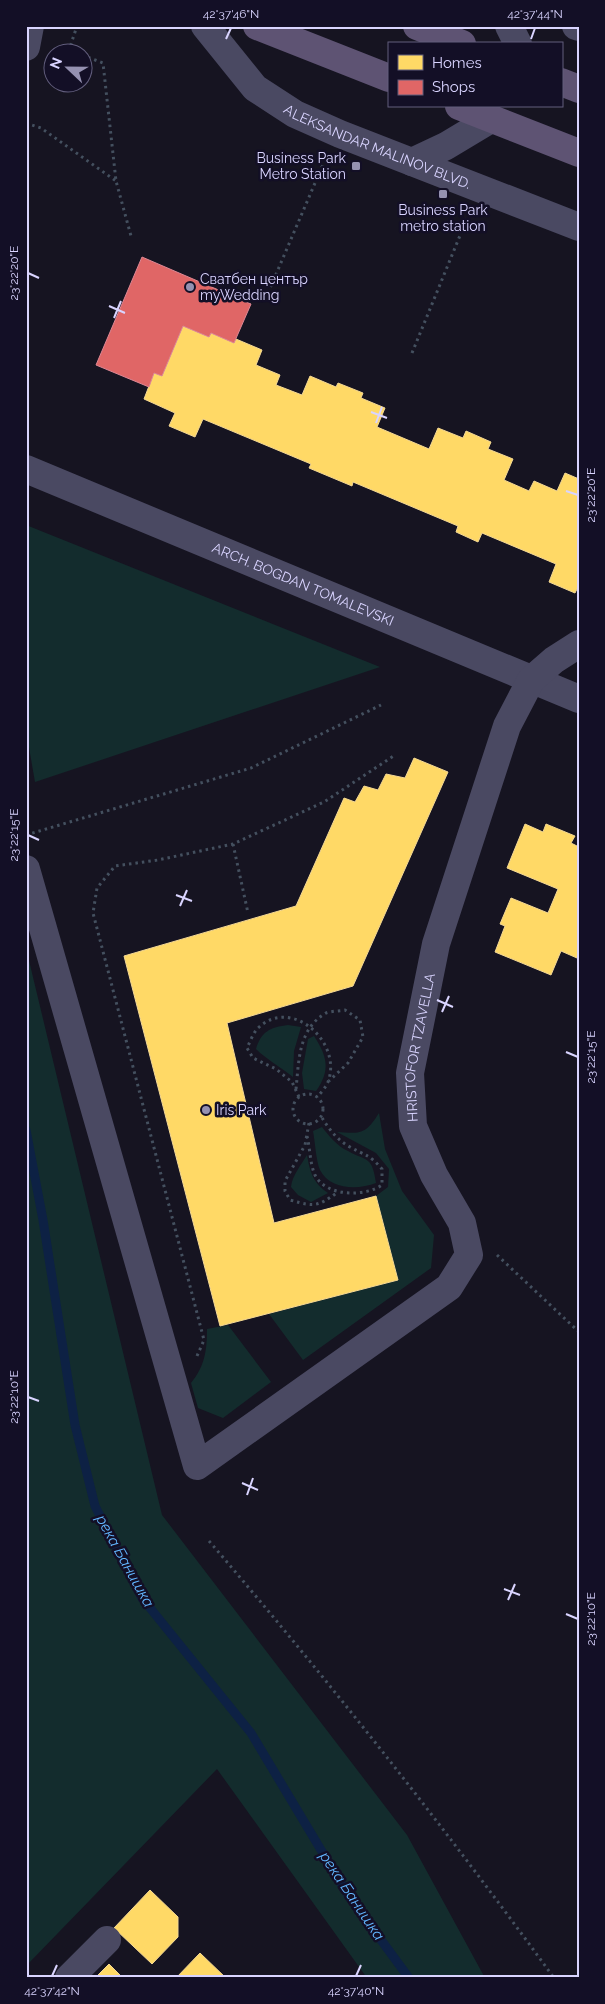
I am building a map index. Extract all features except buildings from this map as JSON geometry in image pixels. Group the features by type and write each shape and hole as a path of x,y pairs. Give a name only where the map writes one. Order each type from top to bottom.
{"main road":[{"path":"256,26 388,78"},
{"path":"417,26 457,42"},
{"path":"562,82 579,89"},
{"path":"464,108 579,152"}],"street":[{"path":"26,47 30,26"},
{"name":"ALEKSANDAR MALINOV BLVD.","path":"205,26 255,88 294,114 466,184 579,227"},
{"path":"509,26 517,42"},
{"path":"562,73 579,74"},
{"path":"412,162 446,146 491,119"},
{"path":"446,146 466,184"},
{"name":"ARCH. BOGDAN TOMALEVSKI","path":"26,468 579,699"},
{"path":"531,680 554,660 579,644"},
{"name":"HRISTOFOR TZAVELLA","path":"174,1383 197,1466 449,1287 469,1255 462,1223 434,1175 413,1126 410,1073 436,944 507,726 531,680"},
{"path":"26,869 174,1383"},
{"path":"69,1978 107,1940"}],"path":[{"path":"72,42 77,26"},
{"path":"92,59 103,63 116,181 131,236"},
{"path":"26,123 41,128 116,181"},
{"path":"268,293 324,162"},
{"path":"412,353 468,216"},
{"path":"26,835 251,768 381,705"},
{"path":"174,1383 190,1374 204,1340 92,913 97,888 115,866 158,860 233,844 324,802 395,755"},
{"path":"233,844 248,913"},
{"path":"296,1089 301,1044 310,1026 328,1012 345,1010 360,1020 364,1037 348,1063 328,1082 317,1097"},
{"path":"299,1097 292,1082 276,1069 253,1058 247,1048 257,1029 274,1018 292,1018 310,1026 326,1044 331,1061 328,1082"},
{"path":"307,1136 316,1176 330,1189 347,1194 374,1190 382,1185 382,1169 372,1157 348,1146 330,1131 321,1116 322,1106 317,1097 308,1094 299,1097 294,1104 294,1114 300,1121 309,1123 318,1120 321,1116"},
{"path":"309,1123 305,1145 285,1180 285,1191 290,1200 310,1206 324,1202 339,1191"},
{"path":"462,1223 579,1332"},
{"path":"209,1540 287,1632 488,1887 554,1978"}],"green space":[{"path":"26,525 380,667 35,782 26,730"},
{"path":"26,948 162,1515 407,1835 485,1978 367,1978 217,1769 26,1966"},
{"path":"288,1025 301,1027 294,1051 293,1077 256,1049 267,1031"},
{"path":"314,1036 322,1050 326,1063 324,1076 316,1091 304,1089 302,1073 308,1039"},
{"path":"379,1113 385,1149 402,1191 434,1235 431,1268 303,1360 269,1314 398,1280 376,1196 388,1187 389,1169 376,1153 337,1132 352,1133 362,1131 370,1125"},
{"path":"322,1127 340,1146 371,1164 376,1183 361,1187 345,1187 337,1185 325,1177 320,1170 313,1131"},
{"path":"307,1155 313,1177 328,1193 311,1202 298,1195 291,1187 295,1175"},
{"path":"228,1325 271,1382 223,1418 198,1408 191,1383 196,1377 204,1358 207,1329"}],"waterway":[{"name":"река Банишка","path":"26,1130 43,1220 75,1425 95,1506 142,1598 251,1733 348,1895 409,1978"}],"place":[{"name":"Business Park Metro Station","path":"356,166"},
{"name":"Business Park metro station","path":"443,194"},
{"name":"Сватбен център myWedding","path":"190,287"},
{"name":"Iris Park","path":"206,1110"}]}
